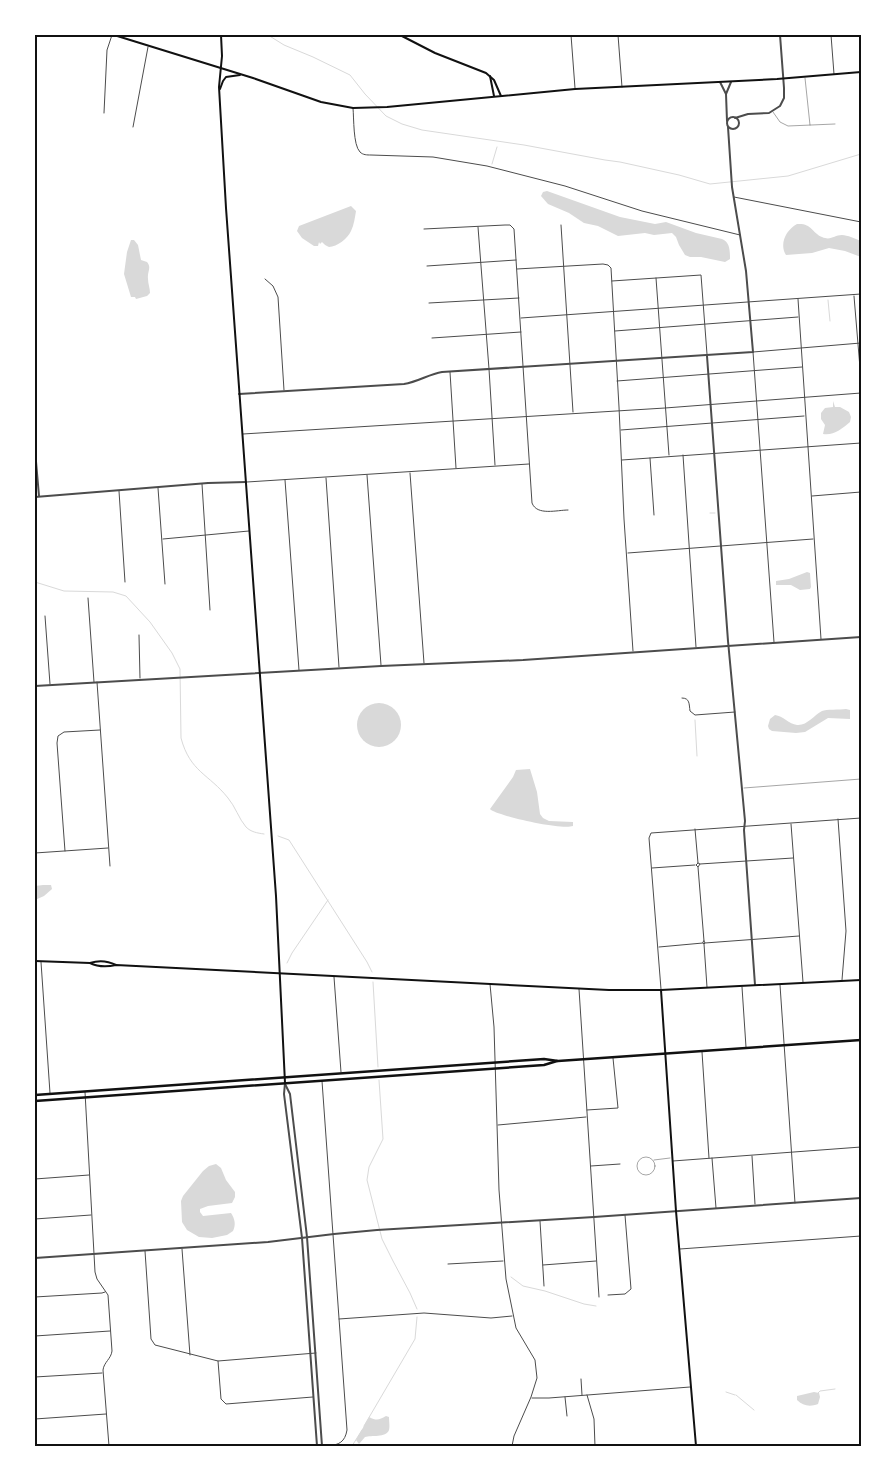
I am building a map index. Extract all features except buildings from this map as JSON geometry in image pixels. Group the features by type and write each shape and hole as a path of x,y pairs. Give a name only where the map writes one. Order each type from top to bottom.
{"main road":[{"path":"113,35 243,75 321,102 354,108 387,107 575,89 861,72"},
{"path":"221,35 222,57 219,94 229,263 260,672 280,973 285,1083"},
{"path":"400,35 435,53 490,76 494,80 501,96"},
{"path":"219,94 226,77 243,75"},
{"path":"490,76 494,96"},
{"path":"35,961 109,967 116,965 490,984 661,990 861,980"},
{"path":"90,964 96,961 109,962 116,965"},
{"path":"661,990 672,1159 696,1446"},
{"path":"35,1101 496,1068 583,1059 861,1040"},
{"path":"35,1095 495,1062 544,1059 558,1061"},
{"path":"411,1068 411,1074"},
{"path":"343,1079 347,1073"}],"street":[{"path":"104,113 107,50 113,35"},
{"path":"571,35 575,89"},
{"path":"618,35 622,87"},
{"path":"728,134 737,126 742,117 748,114 769,113 780,106 784,98 784,78 780,35"},
{"path":"831,35 834,74"},
{"path":"133,127 148,46"},
{"path":"720,81 726,94 733,197 745,258 751,320 774,643"},
{"path":"726,94 731,81"},
{"path":"354,108 358,149 362,153 371,156 434,157 501,169 564,186 650,213 733,234 740,234"},
{"path":"727,110 738,122"},
{"path":"727,121 730,118 742,117"},
{"path":"728,126 734,128"},
{"path":"733,197 861,222"},
{"path":"424,229 505,225 512,226 514,229 532,500 536,510 568,510"},
{"path":"561,225 573,413"},
{"path":"478,226 495,466"},
{"path":"427,266 516,260"},
{"path":"517,269 603,264 609,266 611,270 633,652"},
{"path":"611,281 700,275 702,277 721,546 745,821 755,985"},
{"path":"656,278 669,456"},
{"path":"265,279 273,286 278,297 284,391"},
{"path":"854,294 861,380"},
{"path":"521,318 861,294"},
{"path":"428,303 519,298"},
{"path":"798,299 821,639"},
{"path":"614,331 799,317"},
{"path":"432,338 522,332"},
{"path":"239,394 404,384 450,371 707,356 861,343"},
{"path":"618,381 803,367"},
{"path":"450,371 456,469"},
{"path":"242,434 711,405 861,393"},
{"path":"620,430 805,416"},
{"path":"622,460 861,442"},
{"path":"35,450 39,496"},
{"path":"683,455 696,648"},
{"path":"650,458 654,514"},
{"path":"35,497 202,484 326,478 529,464"},
{"path":"410,472 424,664"},
{"path":"367,475 380,666"},
{"path":"326,478 339,668"},
{"path":"285,480 299,671"},
{"path":"202,484 210,610"},
{"path":"158,488 165,584"},
{"path":"119,490 126,582"},
{"path":"811,496 861,492"},
{"path":"162,539 249,531"},
{"path":"626,553 814,539"},
{"path":"88,598 110,866"},
{"path":"45,616 50,684"},
{"path":"139,635 140,679"},
{"path":"35,686 260,672 523,660 861,637"},
{"path":"682,698 686,698 689,701 690,710 695,715 735,712"},
{"path":"65,851 58,736 61,733 100,730"},
{"path":"661,990 649,838 651,833 861,818"},
{"path":"838,819 846,931 842,981"},
{"path":"791,823 803,983"},
{"path":"695,829 707,987"},
{"path":"35,853 109,848"},
{"path":"651,868 794,858"},
{"path":"657,947 800,936"},
{"path":"41,962 50,1094"},
{"path":"334,976 341,1073"},
{"path":"490,984 494,1027 504,1261 513,1316 518,1334 535,1360 537,1378 514,1436 512,1446"},
{"path":"780,984 795,1203"},
{"path":"742,986 746,1048"},
{"path":"578,988 599,1297"},
{"path":"702,1051 709,1158"},
{"path":"586,1110 618,1108 613,1057"},
{"path":"322,1081 347,1430 342,1442 328,1446"},
{"path":"285,1083 290,1094 307,1237 322,1446"},
{"path":"285,1083 284,1094 302,1238 317,1446"},
{"path":"85,1092 96,1276 106,1291 109,1300 112,1354 104,1364 103,1373 109,1446"},
{"path":"497,1125 587,1117"},
{"path":"672,1159 712,1158 861,1147"},
{"path":"752,1155 755,1206"},
{"path":"712,1158 716,1208"},
{"path":"590,1166 620,1164"},
{"path":"35,1179 89,1175"},
{"path":"35,1258 269,1242 377,1230 861,1198"},
{"path":"35,1219 92,1215"},
{"path":"608,1295 625,1294 631,1289 625,1215"},
{"path":"540,1220 544,1286"},
{"path":"680,1249 861,1236"},
{"path":"182,1248 190,1355"},
{"path":"145,1250 151,1339 153,1344 190,1355 218,1360 316,1354"},
{"path":"448,1264 504,1261"},
{"path":"543,1265 597,1261"},
{"path":"35,1298 102,1293 106,1291"},
{"path":"339,1318 412,1313 491,1318 513,1316"},
{"path":"35,1336 111,1331"},
{"path":"218,1360 220,1394 223,1402 230,1404 314,1397"},
{"path":"35,1377 103,1373"},
{"path":"581,1379 582,1395"},
{"path":"531,1397 691,1387"},
{"path":"587,1395 594,1418 595,1446"},
{"path":"565,1396 567,1416"},
{"path":"35,1419 106,1414"},
{"path":"256,1446 279,1444 286,1446"}],"lane":[{"path":"804,76 810,126"},
{"path":"772,111 776,118 784,124 794,127 835,124"},
{"path":"742,788 861,779"},
{"path":"654,1160 656,1165 652,1173 647,1175 640,1172 637,1164 640,1159 648,1157 654,1160 672,1159"}],"shaded area":[{"path":"547,191 620,217 655,224 666,222 696,233 725,240 730,250 730,259 725,262 685,255 672,233 618,236 598,226 584,223 569,213 548,204 541,196 543,192"},
{"path":"351,206 356,211 352,229 350,234 339,244 329,247 319,242 318,246 314,246 302,238 297,231 299,226"},
{"path":"797,224 809,226 818,235 825,238 842,235 861,241 861,257 829,248 812,253 786,255 783,246 785,238"},
{"path":"131,240 134,240 138,245 141,260 147,262 149,266 150,293 147,296 136,299 131,297 124,274"},
{"path":"833,401 835,407 840,407 849,412 850,422 834,433 823,434 825,425 821,419 821,413 825,408 833,407"},
{"path":"807,572 810,573 810,589 800,590 791,585 776,585 776,581 789,579"},
{"path":"375,703 383,703 395,709 401,725 395,741 383,747 375,747 363,741 357,729 357,721 363,709"},
{"path":"850,710 850,719 828,718 805,732 772,731 768,726 770,719 775,715 794,724 801,725 822,711"},
{"path":"530,769 537,792 540,814 543,818 549,821 573,822 573,826 567,827 532,822 497,813 490,809 516,770"},
{"path":"51,885 52,889 44,896 35,900 35,886"},
{"path":"216,1164 221,1168 226,1180 235,1192 235,1197 232,1203 208,1206 200,1209 200,1212 203,1216 231,1213 235,1226 233,1231 227,1235 212,1238 199,1237 187,1230 182,1222 181,1201 203,1171 209,1166"},
{"path":"814,1392 819,1393 818,1404 807,1405 797,1400 797,1396"},
{"path":"386,1416 389,1417 387,1433 365,1437 359,1444 356,1440 369,1417 378,1420"}],"waterway":[{"path":"268,35 284,45 350,75 386,116 402,124 422,130 620,162 710,184 788,176 861,154"},
{"path":"492,164 497,147"},
{"path":"828,300 830,321"},
{"path":"710,513 715,513"},
{"path":"35,582 64,591 113,592 126,596 150,622 172,653 180,669 181,738 189,758 228,798 246,827 257,833 264,834"},
{"path":"695,720 697,756"},
{"path":"278,836 289,840 372,972"},
{"path":"287,963 328,900"},
{"path":"373,982 378,1067"},
{"path":"379,1080 383,1139 369,1167 367,1180 382,1239 417,1309"},
{"path":"511,1277 523,1286 596,1306"},
{"path":"364,1426 415,1339 417,1317"},
{"path":"818,1393 835,1389"},
{"path":"726,1392 735,1395"},
{"path":"736,1395 754,1410"},
{"path":"352,1446 362,1430"}]}
